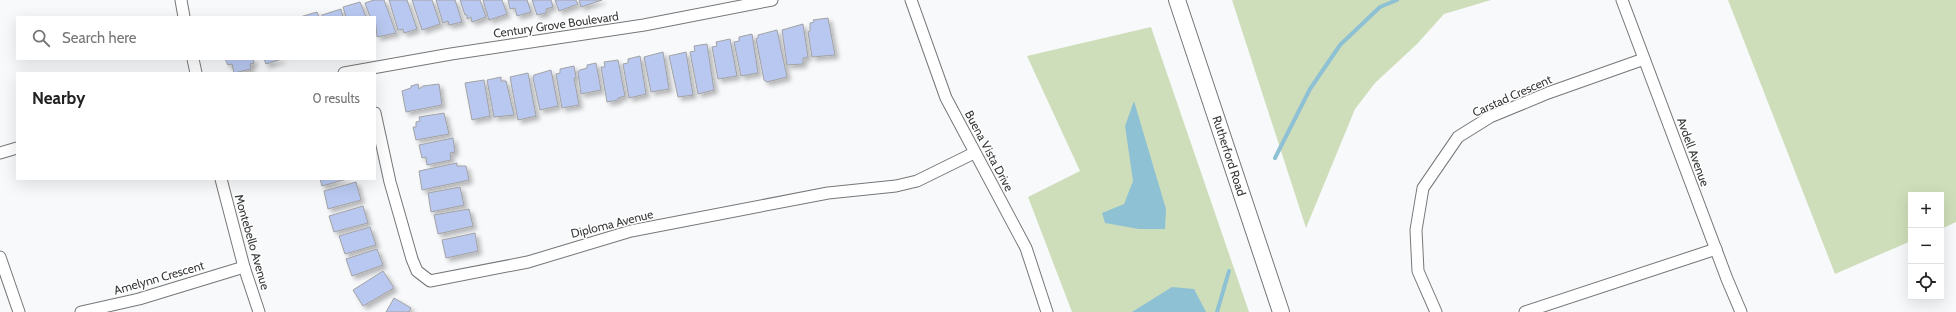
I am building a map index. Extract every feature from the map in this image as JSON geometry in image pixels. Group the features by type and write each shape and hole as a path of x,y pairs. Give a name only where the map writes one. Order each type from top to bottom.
{"main road":[{"name":"Rutherford Road","path":"1178,0 1281,312"}],"street":[{"path":"180,0 184,16"},
{"name":"Century Grove Boulevard","path":"355,72 451,54 644,25 772,0"},
{"name":"Buena Vista Drive","path":"911,0 946,98 1026,248 1048,312"},
{"name":"Avdell Avenue","path":"1622,0 1741,312"},
{"name":"Carstad Crescent","path":"1436,312 1418,271 1416,230 1423,188 1458,137 1498,114 1548,93 1644,58"},
{"path":"193,60 196,72"},
{"name":"Diploma Avenue","path":"376,118 390,182 412,259 417,272 430,282 528,262 631,231 828,193 896,186 917,181 974,152"},
{"path":"0,153 16,148"},
{"name":"Montebello Avenue","path":"221,180 244,268 259,312"},
{"path":"1525,312 1716,249"},
{"path":"0,257 19,312"},
{"name":"Amelynn Crescent","path":"81,312 139,299 244,268"}],"green space":[{"path":"1232,0 1491,0 1444,14 1417,44 1375,83 1355,109 1306,228"},
{"path":"1728,0 1956,0 1956,222 1944,228 1944,192 1908,192 1908,242 1835,274"},
{"path":"1151,27 1249,312 1072,312 1028,197 1080,171 1027,56"}],"water":[{"path":"1134,101 1166,209 1165,229 1139,229 1105,223 1102,213 1124,204 1133,181 1125,126"},
{"path":"1172,287 1194,289 1206,312 1132,312"}],"building":[{"path":"374,0 384,0 396,33 377,37 376,16 370,16 365,3"},
{"path":"389,0 407,0 417,29 404,33 403,29 398,30"},
{"path":"412,0 432,0 440,24 422,30"},
{"path":"436,0 455,0 462,22 449,25 448,21 443,23"},
{"path":"460,0 480,0 486,17 472,22 471,17 467,19 467,15 465,15"},
{"path":"483,0 502,0 507,14 489,20"},
{"path":"508,0 527,0 531,12 517,16 515,8 510,9"},
{"path":"532,0 551,0 553,7 546,9 546,13 537,15"},
{"path":"555,0 576,0 578,4 559,11"},
{"path":"579,0 602,0 581,7"},
{"path":"360,2 366,16 346,16 343,7"},
{"path":"341,9 343,16 322,16"},
{"path":"317,12 319,16 303,16"},
{"path":"828,18 835,55 812,57 808,32 810,31 810,23 814,22 813,20"},
{"path":"803,24 808,57 803,58 803,64 787,65 782,30"},
{"path":"777,30 787,77 767,82 764,80 756,39 758,38 758,35"},
{"path":"752,34 758,73 741,76 734,42 739,41 739,37"},
{"path":"730,39 737,76 718,79 712,47 717,46 716,42"},
{"path":"707,44 714,90 698,94 690,52 695,51 694,46"},
{"path":"663,52 669,89 651,92 644,57"},
{"path":"686,52 693,95 678,97 669,56"},
{"path":"640,56 646,94 629,98 623,64 628,63 628,59"},
{"path":"226,60 253,60 254,63 250,64 251,69 238,72 234,72 232,64 228,65"},
{"path":"264,60 279,60 266,64"},
{"path":"618,60 625,96 618,98 618,100 607,102 601,67 605,67 604,62"},
{"path":"596,63 601,90 581,94 578,72 587,68 587,65"},
{"path":"574,66 576,77 574,78 579,105 562,108 556,74 560,73 560,69"},
{"path":"551,70 558,106 540,110 533,78 534,75"},
{"path":"528,73 536,116 518,120 510,77"},
{"path":"501,77 501,81 506,81 514,115 494,117 487,80"},
{"path":"484,80 490,116 472,120 465,83"},
{"path":"418,84 419,89 423,86 439,84 442,105 406,112 402,91"},
{"path":"444,113 449,134 416,140 413,127 416,127 416,122 420,121 419,117"},
{"path":"453,138 455,152 450,153 451,160 427,165 426,157 422,158 419,145"},
{"path":"457,163 457,166 466,166 469,180 422,190 419,171"},
{"path":"320,180 343,180 322,186"},
{"path":"356,182 361,200 328,209 324,191"},
{"path":"460,187 464,205 431,212 428,193"},
{"path":"363,206 368,223 334,232 329,216"},
{"path":"469,209 473,226 438,234 434,215"},
{"path":"370,227 376,245 345,254 339,236"},
{"path":"475,233 478,251 446,258 442,240"},
{"path":"377,249 383,265 352,276 346,259"},
{"path":"383,271 394,288 363,306 353,290"},
{"path":"394,298 411,308 409,312 386,312"}],"waterway":[{"path":"1275,158 1310,89 1340,45 1380,7 1397,0"},
{"path":"1217,312 1229,271"}]}
